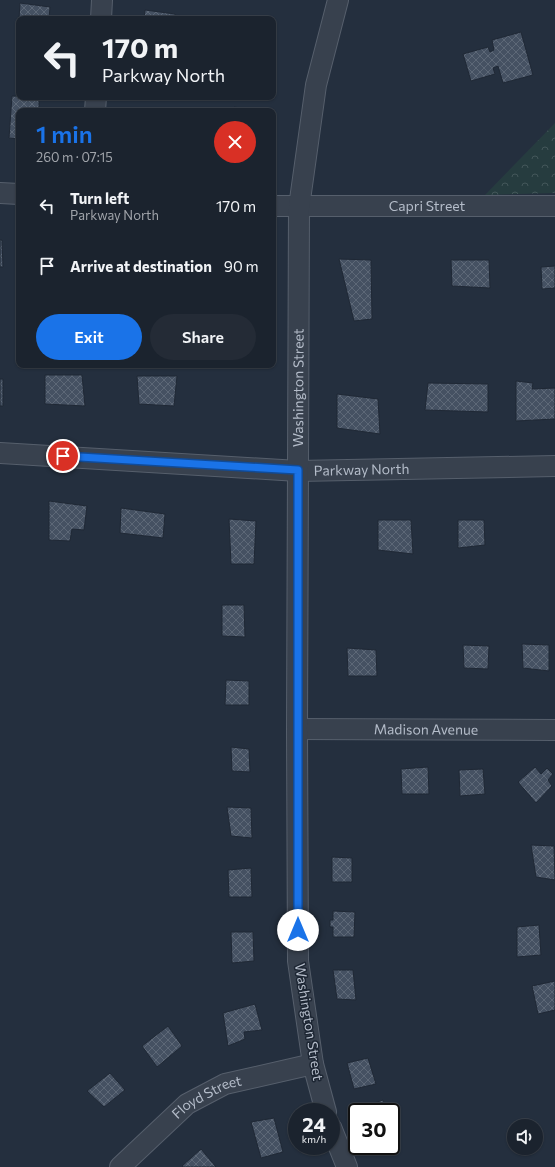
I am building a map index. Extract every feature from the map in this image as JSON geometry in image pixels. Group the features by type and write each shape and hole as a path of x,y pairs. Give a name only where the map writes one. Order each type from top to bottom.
{"street":[{"path":"101,16 102,0"},
{"name":"Washington Street","path":"324,1103 313,1064 298,961 297,728 299,207 316,85 338,0"},
{"path":"0,193 16,194"},
{"name":"Capri Street","path":"276,206 555,206"},
{"name":"Parkway North","path":"0,453 298,470 555,466"},
{"name":"Madison Avenue","path":"297,728 555,730"},
{"name":"Floyd Street","path":"120,1167 187,1104 225,1084 313,1064"},
{"path":"340,1149 347,1167"}],"green space":[{"path":"555,123 555,193 485,195"}],"building":[{"path":"20,3 50,7 49,16 19,16"},
{"path":"145,10 175,14 175,16 144,16"},
{"path":"521,32 533,75 503,83 498,66 493,68 495,74 471,81 463,54 488,47 490,52 494,50 492,40"},
{"path":"12,96 16,96 16,100 39,100 39,108 16,108 16,139 9,138"},
{"path":"0,240 2,240 3,267 0,267"},
{"path":"339,259 371,260 372,319 354,321"},
{"path":"451,260 489,260 490,288 452,286"},
{"path":"555,266 555,288 542,289 541,267"},
{"path":"45,375 82,375 85,406 45,404"},
{"path":"137,376 177,376 174,406 139,404"},
{"path":"0,379 3,379 3,406 0,406"},
{"path":"516,381 533,383 532,389 555,388 555,419 516,421"},
{"path":"428,383 488,384 488,412 425,410"},
{"path":"337,394 378,399 380,434 337,428"},
{"path":"49,501 87,506 84,530 72,529 70,541 49,540"},
{"path":"121,508 165,514 163,538 120,533"},
{"path":"229,519 256,521 254,564 231,564"},
{"path":"378,520 411,520 413,554 378,550"},
{"path":"458,520 484,520 485,545 458,548"},
{"path":"222,605 244,605 245,637 222,636"},
{"path":"522,644 549,645 549,671 523,668"},
{"path":"463,645 489,646 488,669 464,668"},
{"path":"347,648 376,650 377,676 348,676"},
{"path":"226,680 249,681 249,705 225,705"},
{"path":"231,747 249,749 250,772 232,771"},
{"path":"428,767 429,794 402,794 401,769"},
{"path":"535,767 541,774 547,768 553,774 548,780 552,786 536,803 518,782"},
{"path":"483,769 485,794 460,796 459,770"},
{"path":"227,807 251,808 252,838 231,836"},
{"path":"531,845 554,846 555,880 536,877"},
{"path":"332,857 352,858 352,882 332,882"},
{"path":"251,868 252,897 229,897 228,870"},
{"path":"333,911 355,912 354,937 333,937 333,927 330,927 330,920 333,920"},
{"path":"539,925 541,955 517,957 517,927"},
{"path":"231,932 253,932 254,961 232,963"},
{"path":"333,970 353,970 356,1000 337,999"},
{"path":"555,981 555,1010 538,1014 532,986"},
{"path":"255,1004 262,1030 244,1032 245,1039 228,1046 223,1013"},
{"path":"168,1026 182,1046 157,1067 142,1046"},
{"path":"368,1058 376,1084 354,1089 347,1063"},
{"path":"110,1073 125,1090 104,1107 87,1091"},
{"path":"383,1100 384,1103 374,1103"},
{"path":"274,1118 283,1152 261,1158 251,1122"},
{"path":"201,1149 216,1167 182,1166"}],"route":[{"path":"63,456 298,470 298,930"}]}
